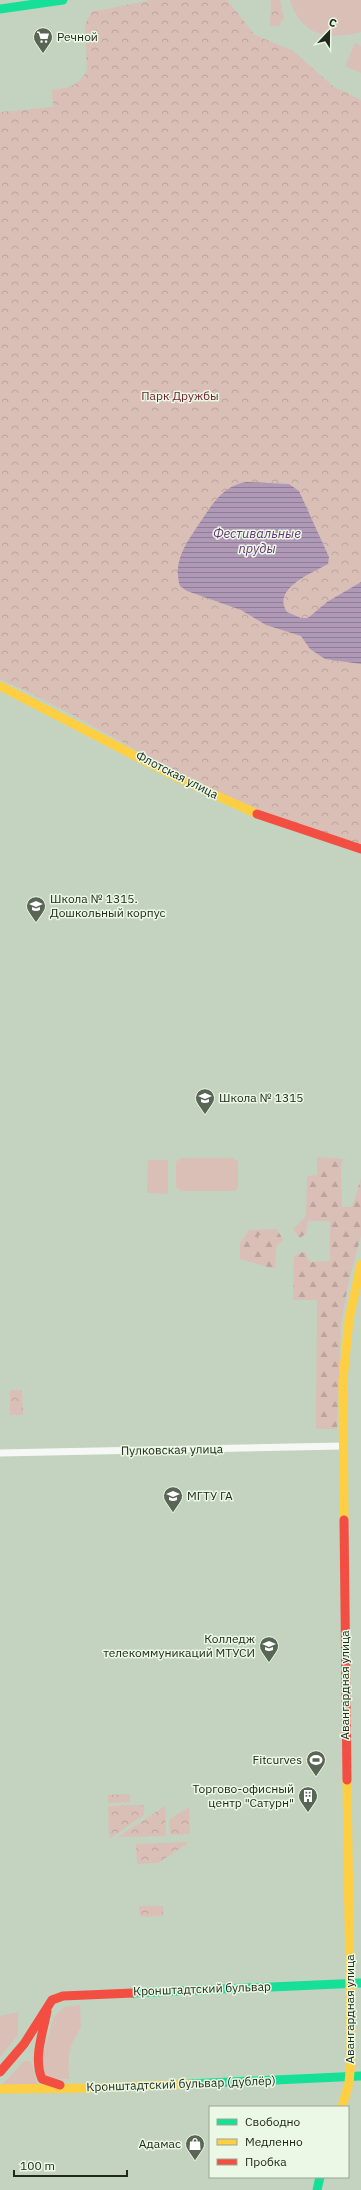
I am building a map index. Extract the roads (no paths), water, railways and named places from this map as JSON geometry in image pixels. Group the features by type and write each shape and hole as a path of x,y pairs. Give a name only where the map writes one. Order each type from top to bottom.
{"main road":[{"path":"0,9 63,0"},
{"name":"Флотская улица","path":"0,686 51,710 174,776 238,806 275,821 361,849"},
{"name":"Авангардная улица","path":"342,2106 350,2076 343,1446 345,1346 350,1313 361,1264"},
{"name":"Кронштадтский бульвар","path":"0,2072 24,2044 48,2006 56,1997 83,1994 361,1983"},
{"path":"48,2006 38,2058 39,2074 47,2081 73,2088"},
{"name":"Кронштадтский бульвар (дублёр)","path":"0,2089 73,2088 361,2076"},
{"path":"317,2190 320,2178"}],"street":[{"name":"Пулковская улица","path":"0,1453 343,1446"}],"water":[{"name":"Фестивальные пруды","path":"247,482 289,484 299,491 329,557 328,564 304,577 289,589 284,596 284,604 287,612 301,618 308,618 327,602 361,582 361,664 325,659 310,649 301,636 266,625 241,610 187,591 180,586 178,568 183,551 191,536 220,496 232,487"}],"place":[{"name":"Речной","path":"43,54"},
{"name":"Школа № 1315. Дошкольный корпус","path":"36,923"},
{"name":"Школа № 1315","path":"205,1115"},
{"name":"МГТУ ГА","path":"173,1513"},
{"name":"Колледж телекоммуникаций МТУСИ","path":"269,1663"},
{"name":"Fitcurves","path":"316,1777"},
{"name":"Торгово-офисный центр \"Сатурн\"","path":"308,1813"},
{"name":"Адамас","path":"195,2161"}],"park label":[{"name":"Парк Дружбы","path":"180,396"}]}
